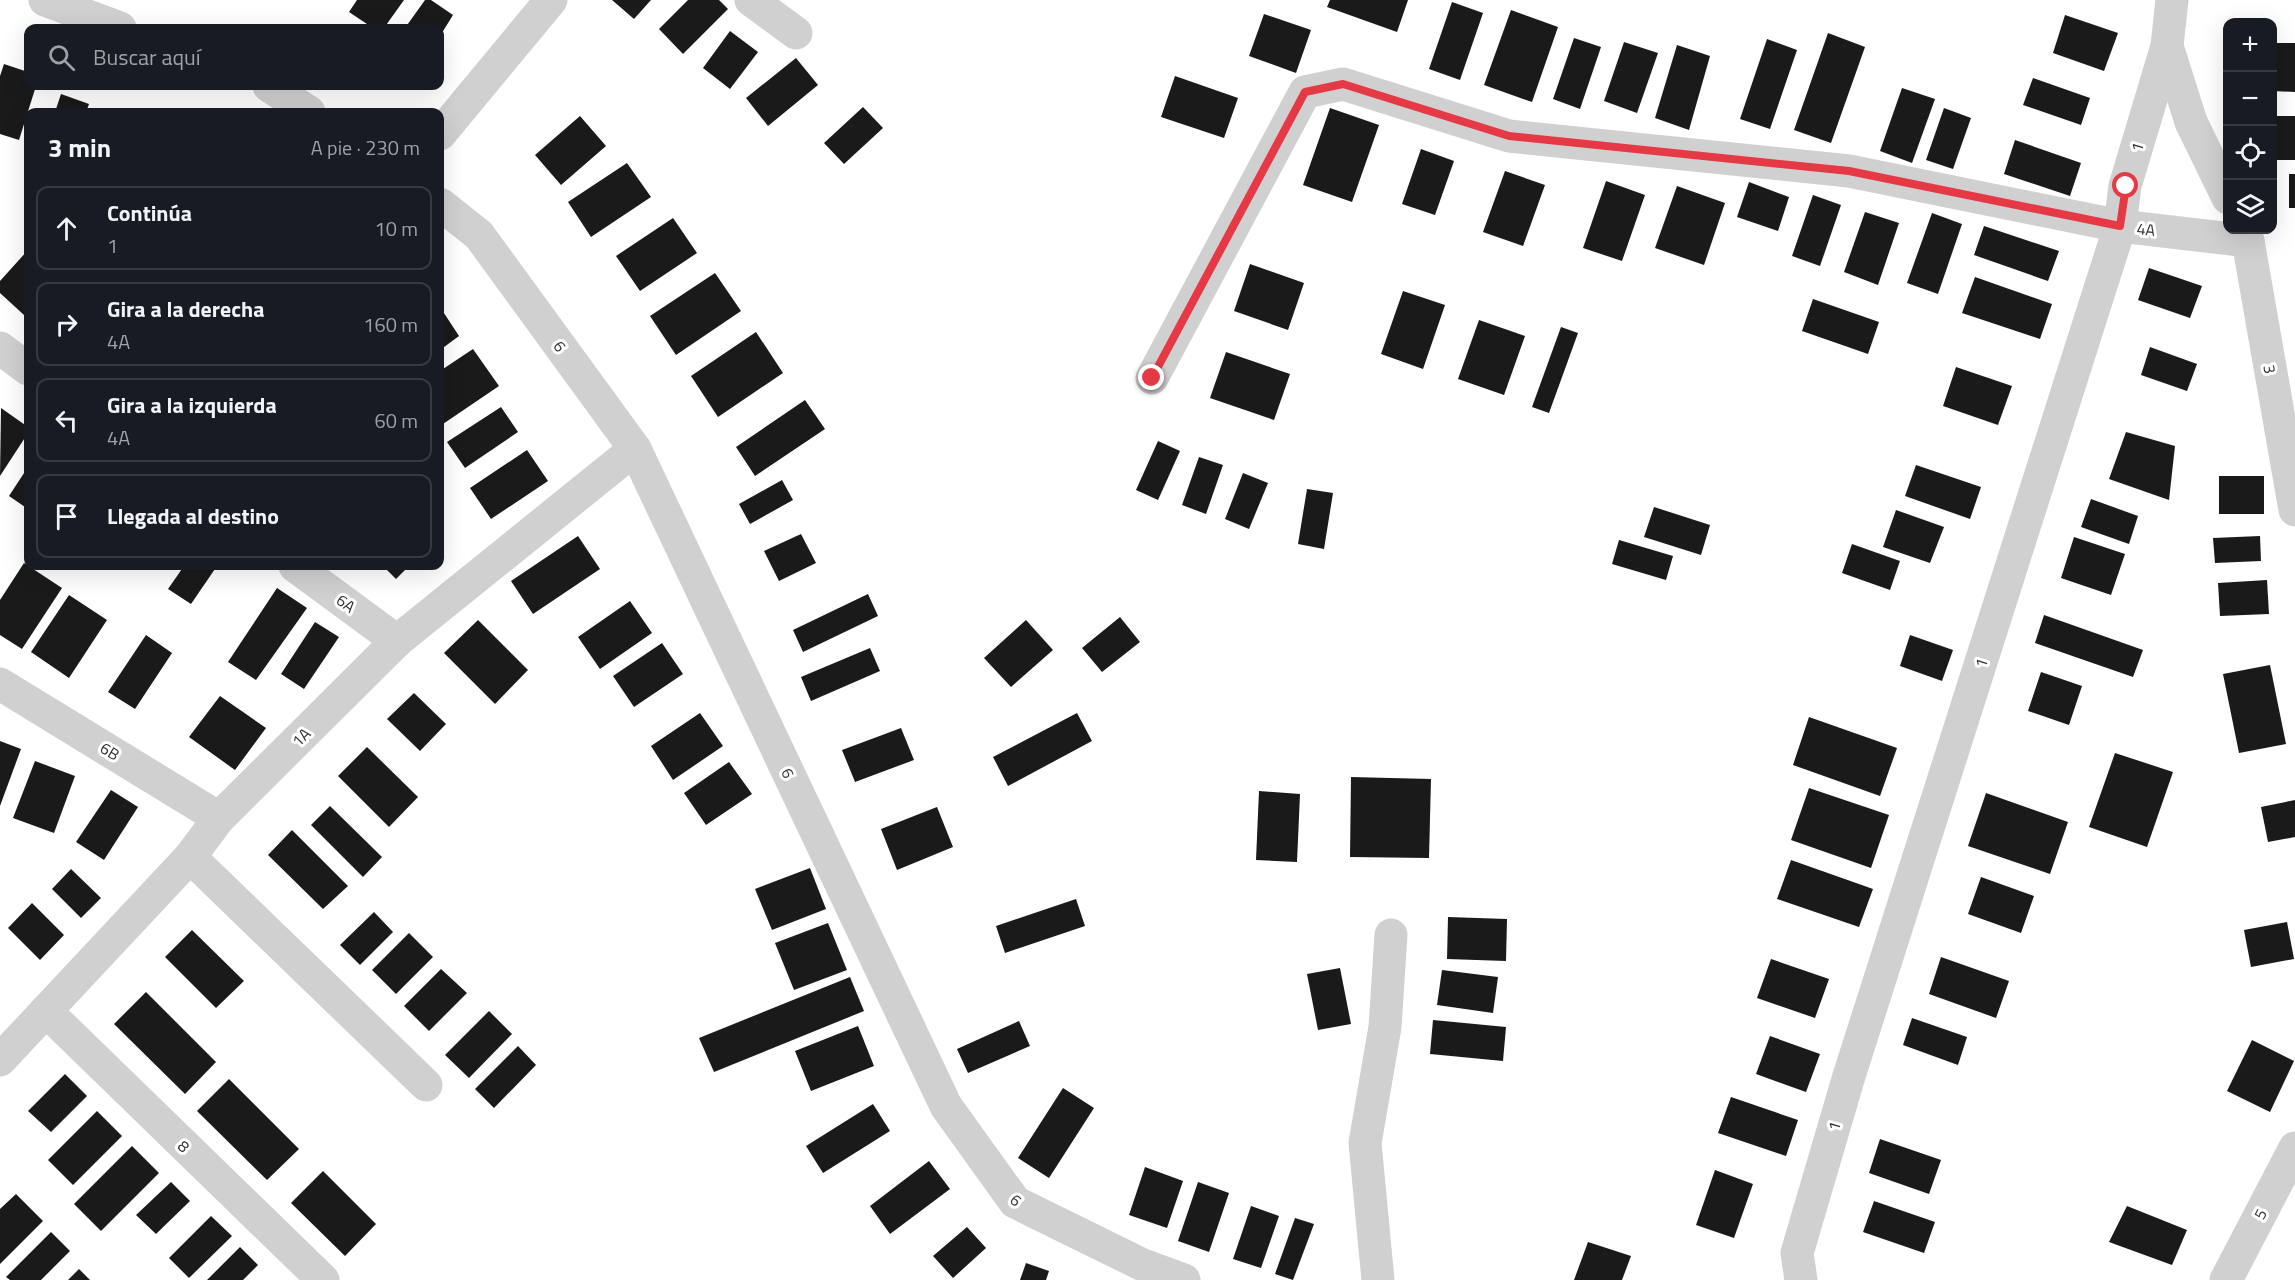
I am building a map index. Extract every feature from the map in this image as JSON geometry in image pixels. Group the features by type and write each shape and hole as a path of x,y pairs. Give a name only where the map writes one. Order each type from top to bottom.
{"street":[{"path":"45,0 83,7 113,24"},
{"path":"444,129 551,0"},
{"path":"751,0 796,33"},
{"path":"2172,0 2167,46 2191,122 2223,188"},
{"name":"1","path":"1802,1280 1797,1253 1849,1076 2120,226 2126,186 2167,46"},
{"name":"4A","path":"1152,378 1305,92 1343,84 1509,136 1849,171 2120,226 2245,235"},
{"path":"275,90 303,108"},
{"name":"6","path":"444,207 478,235 635,449 946,1107 1015,1202 1143,1265 1184,1280"},
{"name":"3","path":"2245,235 2295,510"},
{"path":"0,348 24,366"},
{"name":"1A","path":"0,1060 190,857 219,819 397,641 635,449"},
{"name":"6A","path":"300,570 397,641"},
{"name":"6B","path":"0,684 219,819"},
{"path":"190,857 426,1085"},
{"path":"1378,1280 1365,1143 1385,1027 1391,935"},
{"name":"8","path":"46,1011 323,1280"},
{"name":"5","path":"2226,1280 2295,1148"}],"building":[{"path":"357,0 404,0 387,24 367,24 349,12"},
{"path":"425,0 431,0 453,15 444,30 444,24 408,24"},
{"path":"612,0 651,0 634,19"},
{"path":"688,0 719,0 728,9 683,54 659,29"},
{"path":"1330,0 1408,0 1397,32 1327,7"},
{"path":"1452,2 1483,13 1460,80 1429,69"},
{"path":"1511,10 1558,27 1532,102 1484,85"},
{"path":"1264,14 1311,30 1296,73 1249,56"},
{"path":"2065,15 2118,33 2104,71 2053,53"},
{"path":"730,31 758,52 730,89 703,68"},
{"path":"1828,33 1865,47 1831,143 1794,130"},
{"path":"1574,38 1601,47 1580,109 1553,99"},
{"path":"1767,39 1797,50 1770,129 1740,119"},
{"path":"1624,42 1658,53 1637,113 1604,101"},
{"path":"2277,43 2295,43 2295,92 2277,91"},
{"path":"1677,45 1710,56 1689,130 1655,118"},
{"path":"796,58 818,85 768,126 746,98"},
{"path":"4,64 24,71 24,90 35,90 29,108 24,108 24,124 19,140 0,134 0,76"},
{"path":"1175,76 1238,98 1224,138 1161,117"},
{"path":"2033,78 2090,98 2081,125 2023,105"},
{"path":"1902,88 1935,99 1912,163 1880,151"},
{"path":"61,94 89,104 88,108 56,108"},
{"path":"863,107 883,128 844,164 824,143"},
{"path":"1330,108 1379,125 1352,202 1303,185"},
{"path":"1944,108 1971,118 1953,169 1926,160"},
{"path":"580,116 606,146 561,185 535,155"},
{"path":"2277,116 2295,116 2295,160 2277,160"},
{"path":"2015,140 2081,163 2070,196 2004,174"},
{"path":"1421,149 1454,161 1435,215 1402,204"},
{"path":"627,163 651,197 591,237 568,202"},
{"path":"1505,171 1545,185 1523,246 1483,232"},
{"path":"2289,174 2295,174 2295,208 2289,208"},
{"path":"1606,181 1645,195 1622,261 1583,248"},
{"path":"1749,182 1789,197 1778,231 1737,217"},
{"path":"1677,186 1725,203 1704,265 1655,248"},
{"path":"1813,195 1841,205 1820,266 1792,256"},
{"path":"1865,212 1899,223 1878,285 1844,272"},
{"path":"1932,213 1962,224 1938,294 1907,283"},
{"path":"673,218 697,253 640,291 616,256"},
{"path":"1984,226 2059,251 2048,281 1974,255"},
{"path":"24,254 24,315 0,293 0,281"},
{"path":"1250,264 1304,283 1288,330 1234,311"},
{"path":"2149,268 2202,286 2190,318 2138,300"},
{"path":"715,273 741,311 676,355 650,316"},
{"path":"1975,277 2052,304 2040,339 1962,313"},
{"path":"1403,291 1445,305 1423,369 1381,354"},
{"path":"1813,299 1879,322 1868,354 1802,331"},
{"path":"444,313 459,336 444,347"},
{"path":"1479,320 1525,336 1504,395 1458,379"},
{"path":"1561,327 1578,333 1549,413 1532,407"},
{"path":"756,332 783,373 718,417 691,376"},
{"path":"2150,347 2197,364 2187,391 2141,375"},
{"path":"473,349 499,386 444,423 444,368"},
{"path":"1226,352 1290,374 1274,420 1210,398"},
{"path":"1956,367 2012,386 1998,425 1943,406"},
{"path":"805,400 825,429 755,476 736,447"},
{"path":"501,407 518,432 465,468 447,442"},
{"path":"1,408 24,424 24,439 0,476"},
{"path":"2126,432 2175,446 2169,500 2109,479"},
{"path":"1158,441 1180,451 1158,500 1136,490"},
{"path":"527,450 548,481 491,519 470,488"},
{"path":"1199,457 1223,465 1206,514 1182,505"},
{"path":"1916,465 1981,487 1970,519 1905,496"},
{"path":"24,473 24,506 9,496"},
{"path":"1243,473 1268,483 1249,529 1225,519"},
{"path":"2219,476 2264,476 2264,514 2219,514"},
{"path":"782,480 793,500 750,524 739,504"},
{"path":"1307,489 1333,493 1324,549 1298,544"},
{"path":"2091,499 2138,516 2129,544 2081,527"},
{"path":"1654,507 1710,525 1701,555 1644,537"},
{"path":"1896,510 1944,527 1930,563 1883,547"},
{"path":"801,534 816,563 779,581 764,551"},
{"path":"578,536 600,569 533,614 511,581"},
{"path":"2260,536 2261,561 2215,563 2213,538"},
{"path":"2074,537 2125,554 2111,595 2061,578"},
{"path":"1619,540 1673,556 1666,580 1612,564"},
{"path":"1852,544 1900,561 1890,590 1842,573"},
{"path":"24,563 24,570 35,570 62,588 22,649 0,635 0,600"},
{"path":"181,570 214,570 191,604 168,589"},
{"path":"387,570 405,570 396,579"},
{"path":"2267,580 2269,614 2220,616 2218,583"},
{"path":"277,588 307,608 256,680 228,662"},
{"path":"868,594 878,616 803,652 793,630"},
{"path":"69,595 107,620 69,678 31,652"},
{"path":"630,601 652,633 600,669 578,637"},
{"path":"2044,615 2143,650 2133,677 2035,643"},
{"path":"1120,617 1140,642 1102,672 1082,648"},
{"path":"478,620 528,670 495,704 444,653"},
{"path":"1026,620 1053,650 1011,687 984,658"},
{"path":"315,622 339,637 304,689 281,674"},
{"path":"146,635 172,653 135,709 108,692"},
{"path":"1910,635 1953,650 1942,681 1900,666"},
{"path":"662,643 683,674 634,707 613,676"},
{"path":"870,648 880,671 811,701 801,677"},
{"path":"2270,665 2286,744 2239,753 2223,674"},
{"path":"2041,672 2082,686 2069,725 2028,711"},
{"path":"414,693 446,724 420,751 387,719"},
{"path":"220,696 266,728 235,770 189,737"},
{"path":"700,713 723,746 673,780 651,746"},
{"path":"1077,713 1092,741 1008,786 993,757"},
{"path":"1809,717 1897,748 1880,796 1793,765"},
{"path":"901,728 914,760 855,782 842,750"},
{"path":"0,741 21,749 0,806"},
{"path":"367,747 418,797 389,827 338,776"},
{"path":"2115,753 2173,772 2147,847 2089,827"},
{"path":"35,761 75,776 54,833 13,818"},
{"path":"729,762 752,794 706,825 684,793"},
{"path":"1351,777 1431,779 1429,858 1350,857"},
{"path":"1809,788 1889,815 1871,868 1791,840"},
{"path":"111,790 138,807 104,860 76,842"},
{"path":"1259,791 1300,794 1297,862 1256,860"},
{"path":"1986,793 2068,822 2050,874 1968,846"},
{"path":"2295,800 2295,837 2268,842 2261,807"},
{"path":"330,806 382,857 363,877 311,825"},
{"path":"937,807 953,847 897,870 881,829"},
{"path":"292,830 348,886 323,909 268,855"},
{"path":"1791,860 1873,889 1859,927 1777,899"},
{"path":"810,868 826,909 772,930 755,889"},
{"path":"71,869 101,898 81,918 52,889"},
{"path":"1981,877 2034,896 2021,933 1968,914"},
{"path":"1076,899 1085,926 1005,953 996,926"},
{"path":"32,903 64,935 40,960 8,928"},
{"path":"374,912 393,932 360,965 340,945"},
{"path":"1448,917 1507,919 1506,961 1447,959"},
{"path":"2287,922 2294,959 2251,967 2244,930"},
{"path":"828,923 847,970 794,990 775,943"},
{"path":"192,930 244,981 216,1008 165,957"},
{"path":"409,933 433,957 396,994 372,970"},
{"path":"1941,957 2009,981 1996,1018 1929,994"},
{"path":"1771,959 1829,979 1815,1018 1757,998"},
{"path":"1340,968 1351,1024 1318,1030 1307,974"},
{"path":"441,969 467,993 429,1031 404,1006"},
{"path":"1442,970 1498,977 1493,1013 1437,1005"},
{"path":"850,977 864,1011 714,1072 699,1038"},
{"path":"146,992 216,1062 185,1094 114,1024"},
{"path":"489,1011 512,1034 469,1078 445,1055"},
{"path":"1912,1018 1967,1037 1958,1065 1903,1045"},
{"path":"1433,1020 1506,1027 1503,1061 1430,1054"},
{"path":"1019,1021 1030,1046 968,1073 957,1049"},
{"path":"858,1026 874,1066 811,1091 795,1051"},
{"path":"1770,1036 1820,1054 1806,1092 1756,1074"},
{"path":"2252,1040 2294,1061 2270,1112 2227,1091"},
{"path":"518,1046 536,1065 494,1108 475,1089"},
{"path":"65,1074 87,1096 51,1132 28,1111"},
{"path":"229,1079 299,1149 267,1180 197,1111"},
{"path":"1063,1088 1094,1108 1049,1178 1018,1158"},
{"path":"1731,1097 1798,1120 1786,1156 1718,1133"},
{"path":"873,1104 890,1131 823,1173 806,1146"},
{"path":"97,1111 122,1136 73,1185 48,1160"},
{"path":"1880,1139 1941,1160 1929,1194 1869,1173"},
{"path":"132,1146 159,1173 101,1231 74,1204"},
{"path":"929,1161 950,1189 890,1234 870,1206"},
{"path":"1145,1167 1183,1181 1167,1228 1129,1215"},
{"path":"1715,1170 1753,1184 1734,1238 1696,1225"},
{"path":"323,1171 376,1224 345,1256 291,1203"},
{"path":"171,1182 190,1201 156,1234 136,1215"},
{"path":"1198,1182 1229,1193 1209,1252 1178,1241"},
{"path":"16,1194 43,1221 0,1264 0,1209"},
{"path":"1874,1201 1935,1222 1924,1253 1863,1232"},
{"path":"1251,1206 1279,1216 1261,1268 1233,1259"},
{"path":"2127,1206 2187,1230 2172,1265 2109,1242"},
{"path":"211,1216 232,1236 189,1278 169,1258"},
{"path":"1295,1218 1314,1224 1293,1280 1275,1274"},
{"path":"967,1227 986,1248 953,1278 933,1256"},
{"path":"51,1232 70,1251 41,1280 10,1280 6,1277"},
{"path":"1588,1242 1631,1256 1622,1280 1574,1280"},
{"path":"240,1247 258,1265 243,1280 207,1280"},
{"path":"1026,1263 1049,1271 1046,1280 1020,1280"},
{"path":"79,1269 90,1280 68,1280"}],"route":[{"path":"1152,378 1305,92 1343,84 1509,136 1849,171 2120,226 2126,186"}]}
